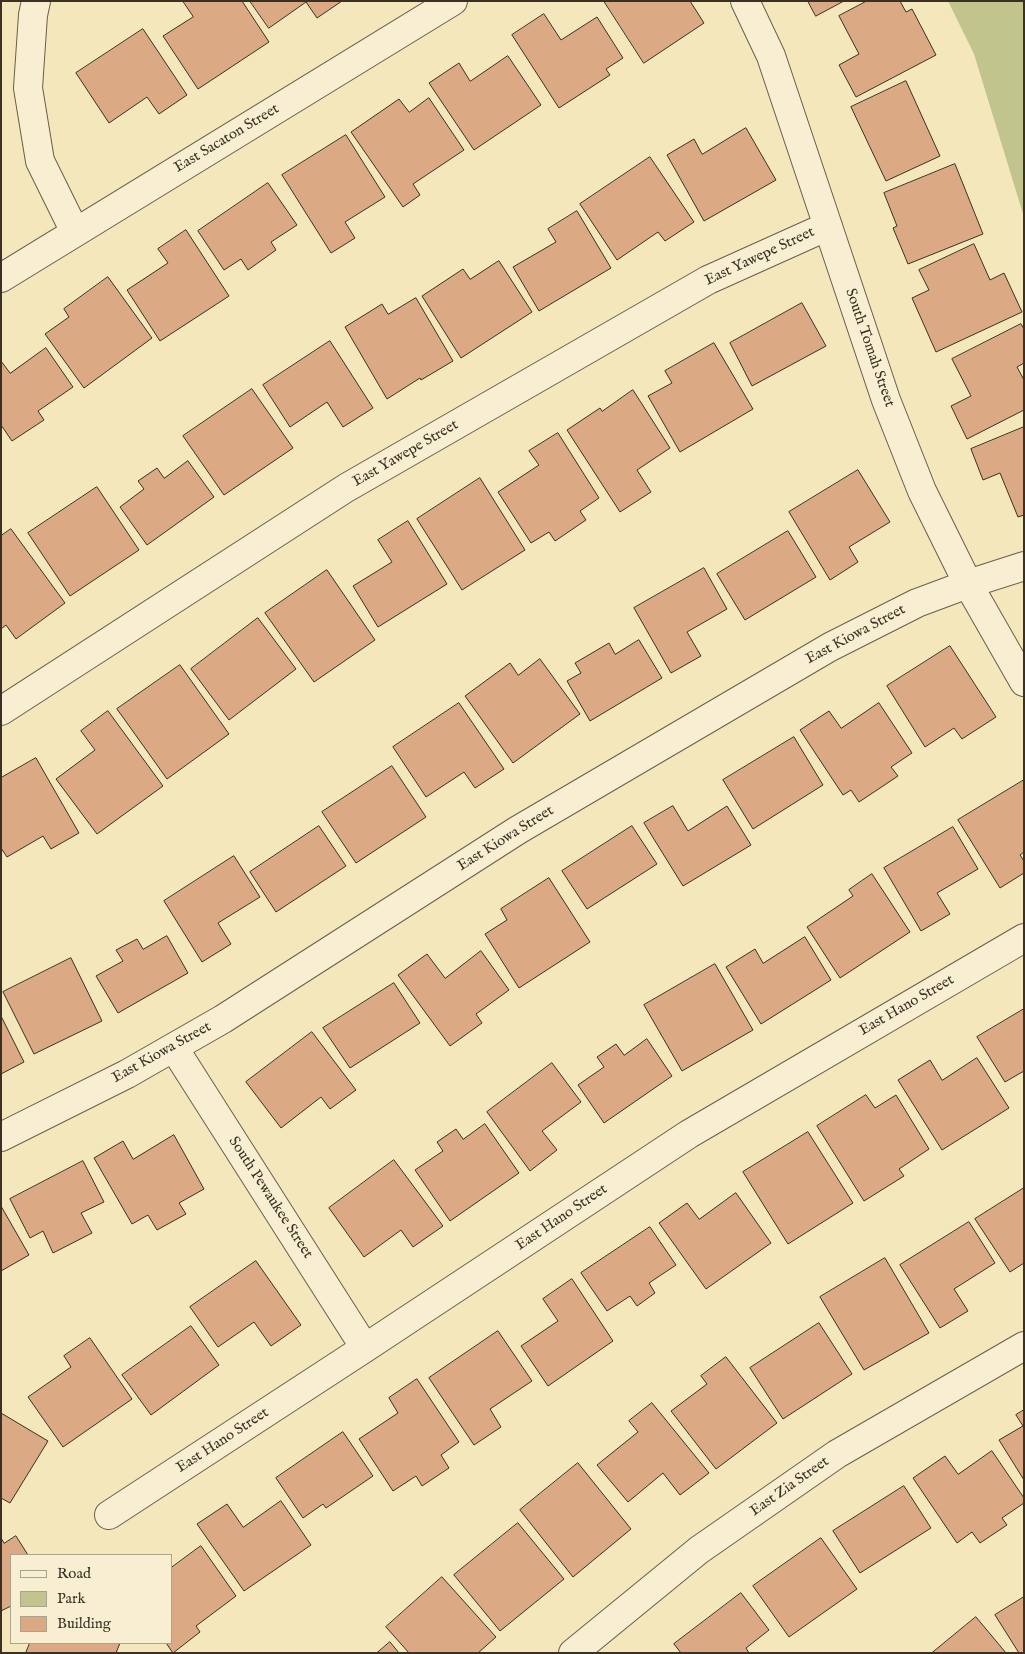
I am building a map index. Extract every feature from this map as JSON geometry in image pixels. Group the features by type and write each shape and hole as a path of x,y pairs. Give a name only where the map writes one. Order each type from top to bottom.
{"street":[{"path":"36,1 33,15 28,79 29,97 40,161 75,232"},
{"name":"East Sacaton Street","path":"1,278 453,1"},
{"name":"South Tomah Street","path":"745,1 771,56 886,400 922,491 968,584 1024,682"},
{"name":"East Yawepe Street","path":"1,711 346,488 708,280 828,226"},
{"name":"East Kiowa Street","path":"1,1136 127,1074 174,1048 223,1019 518,830 830,647 918,603 1024,566"},
{"name":"East Hano Street","path":"109,1515 690,1134 1024,938"},
{"name":"South Pewaukee Street","path":"174,1048 366,1348"},
{"name":"East Zia Street","path":"573,1653 700,1550 837,1454 1024,1346"}],"green space":[{"path":"948,1 1024,1 1024,217 974,54"}],"building":[{"path":"183,1 242,1 269,42 198,89 163,36 193,17"},
{"path":"250,1 342,1 317,18 306,2 269,28"},
{"path":"604,1 690,1 704,23 644,63"},
{"path":"808,1 844,1 816,16"},
{"path":"867,1 900,1 906,12 912,9 936,55 856,97 839,65 859,54 839,16"},
{"path":"544,14 561,40 597,17 623,58 606,69 610,75 559,108 512,35"},
{"path":"143,29 187,95 159,114 147,97 109,123 76,73"},
{"path":"508,56 541,105 474,150 429,83 459,63 470,81"},
{"path":"906,81 940,156 886,181 851,107"},
{"path":"429,98 464,150 413,184 420,195 403,207 351,132 399,99 409,112"},
{"path":"746,128 776,180 704,221 667,155 694,139 702,154"},
{"path":"346,135 385,197 345,222 355,238 331,253 282,175"},
{"path":"650,157 694,222 665,241 658,232 617,260 580,204"},
{"path":"955,164 983,234 908,264 893,228 897,226 884,193"},
{"path":"268,183 297,225 271,242 276,250 248,270 241,259 224,270 198,231"},
{"path":"577,211 611,268 539,311 513,267 556,242 548,229"},
{"path":"186,230 229,296 160,341 127,290 168,263 158,249"},
{"path":"974,244 990,280 1004,273 1022,312 936,352 912,298 929,290 919,270"},
{"path":"499,261 532,312 461,358 422,296 463,269 470,279"},
{"path":"108,277 152,338 84,388 45,334 69,317 64,309"},
{"path":"416,298 453,361 421,380 420,378 387,399 345,327 382,304 388,314"},
{"path":"802,303 826,346 752,386 730,343"},
{"path":"1021,324 1024,329 1024,363 1017,367 1024,380 1024,410 967,439 951,406 971,396 952,359"},
{"path":"330,341 373,408 343,427 327,402 290,427 263,385"},
{"path":"714,343 753,409 680,452 648,396 672,383 665,371"},
{"path":"46,348 73,387 38,411 44,420 12,441 1,425 1,361 10,373"},
{"path":"252,389 293,448 224,495 183,436"},
{"path":"633,390 670,448 637,470 651,492 620,512 567,430 600,408 602,411"},
{"path":"1024,427 1024,515 1018,517 1000,473 983,480 971,449"},
{"path":"558,433 599,498 580,511 586,520 555,541 549,532 531,543 498,492 539,465 529,451"},
{"path":"188,461 214,497 147,545 120,507 144,489 138,481 157,468 164,478"},
{"path":"858,470 890,522 849,547 858,562 830,580 789,512"},
{"path":"480,478 525,550 462,590 417,519"},
{"path":"97,487 139,550 70,596 28,533"},
{"path":"408,521 447,584 378,627 353,586 392,562 378,540"},
{"path":"11,529 65,603 16,639 6,625 1,629 1,536"},
{"path":"788,531 816,577 745,620 717,574"},
{"path":"704,568 727,609 687,632 701,656 671,673 634,608"},
{"path":"327,570 375,640 314,682 265,613"},
{"path":"258,618 296,669 229,720 191,669"},
{"path":"639,640 662,678 590,721 567,681 581,673 575,663 609,643 615,654"},
{"path":"950,646 996,717 962,739 954,728 925,747 887,686"},
{"path":"540,659 580,714 513,763 465,696 510,663 518,675"},
{"path":"180,665 229,734 167,779 117,709"},
{"path":"459,703 504,769 475,788 464,772 426,797 393,747"},
{"path":"879,703 912,753 891,767 898,776 859,802 851,790 843,795 800,730 829,711 841,728"},
{"path":"108,711 163,786 97,834 56,779 95,750 81,731"},
{"path":"794,737 823,785 753,829 723,780"},
{"path":"36,758 79,833 51,849 43,836 7,857 1,848 1,778"},
{"path":"392,766 426,817 356,863 322,812"},
{"path":"1024,780 1024,852 1020,855 1024,861 1024,873 1000,888 958,820"},
{"path":"673,806 688,831 727,806 751,845 683,886 644,823"},
{"path":"319,826 346,866 276,912 250,872"},
{"path":"632,826 657,864 587,909 562,871"},
{"path":"953,827 978,869 937,893 950,914 921,931 884,868"},
{"path":"234,856 260,897 218,923 231,944 202,962 164,901"},
{"path":"872,874 910,932 840,978 807,927 853,896 849,890"},
{"path":"549,878 590,942 519,988 485,934 507,920 501,909"},
{"path":"167,936 188,973 118,1013 96,976 123,961 116,950 137,939 143,949"},
{"path":"805,937 831,980 761,1024 726,967 755,949 763,963"},
{"path":"481,951 509,990 476,1014 482,1023 450,1046 398,975 427,954 445,978"},
{"path":"71,958 102,1021 34,1054 3,992"},
{"path":"715,964 753,1030 682,1071 644,1005"},
{"path":"394,983 420,1023 350,1068 323,1028"},
{"path":"1024,1009 1024,1071 1005,1082 977,1037"},
{"path":"1,1016 24,1062 1,1074"},
{"path":"312,1032 356,1090 330,1109 321,1097 281,1128 246,1082"},
{"path":"647,1039 672,1076 604,1123 578,1085 604,1067 597,1057 616,1044 624,1055"},
{"path":"977,1058 1009,1108 942,1150 898,1080 930,1060 942,1080"},
{"path":"552,1063 581,1102 542,1131 557,1150 530,1171 487,1112"},
{"path":"866,1095 875,1108 896,1095 929,1149 899,1169 904,1176 864,1201 817,1126"},
{"path":"485,1124 519,1173 450,1221 415,1170 443,1151 437,1142 456,1129 463,1139"},
{"path":"808,1132 853,1203 788,1244 743,1172"},
{"path":"174,1135 204,1189 179,1203 186,1214 157,1230 148,1215 132,1224 94,1158 123,1141 133,1159"},
{"path":"394,1160 443,1226 413,1247 401,1230 364,1257 329,1208"},
{"path":"83,1161 104,1202 81,1213 92,1233 53,1253 43,1231 30,1238 10,1199"},
{"path":"1024,1188 1024,1263 1010,1272 975,1219"},
{"path":"736,1193 771,1243 706,1289 659,1223 687,1203 699,1219"},
{"path":"1,1206 29,1255 1,1271"},
{"path":"969,1222 995,1263 954,1289 968,1311 940,1328 900,1265"},
{"path":"650,1227 676,1265 649,1283 655,1293 637,1306 630,1296 607,1311 581,1273"},
{"path":"885,1258 929,1333 864,1370 820,1297"},
{"path":"256,1261 301,1325 271,1346 254,1322 218,1347 190,1307"},
{"path":"572,1279 613,1341 548,1386 521,1346 558,1321 543,1299"},
{"path":"819,1323 852,1374 783,1419 750,1368"},
{"path":"191,1326 219,1365 151,1415 122,1375"},
{"path":"498,1331 532,1381 490,1409 501,1427 474,1445 429,1378"},
{"path":"90,1338 132,1399 63,1447 28,1397 71,1367 64,1356"},
{"path":"726,1357 777,1423 716,1469 671,1411 707,1384 701,1376"},
{"path":"417,1379 459,1442 441,1455 449,1468 422,1486 416,1476 393,1491 359,1439 398,1413 389,1398"},
{"path":"652,1403 709,1473 680,1495 663,1473 628,1502 597,1465 638,1432 629,1421"},
{"path":"1024,1410 1024,1480 999,1440 1023,1426 1016,1415"},
{"path":"1,1413 48,1441 10,1503 1,1498"},
{"path":"343,1432 373,1476 326,1508 323,1504 303,1518 276,1478"},
{"path":"992,1451 1024,1498 1024,1503 1002,1518 1007,1525 980,1543 972,1532 957,1543 913,1478 945,1456 958,1474"},
{"path":"578,1463 631,1529 573,1577 520,1510"},
{"path":"904,1486 931,1528 860,1573 833,1531"},
{"path":"281,1501 311,1545 244,1591 197,1524 227,1504 243,1527"},
{"path":"518,1523 564,1579 500,1631 454,1575"},
{"path":"16,1536 27,1554 10,1554 10,1606 1,1611 1,1538 4,1543"},
{"path":"821,1538 857,1589 789,1637 753,1586"},
{"path":"201,1546 236,1596 196,1626 200,1632 173,1653 167,1644 172,1644 172,1567"},
{"path":"442,1577 496,1637 478,1653 409,1653 386,1627"},
{"path":"741,1593 769,1630 746,1648 749,1653 681,1653 674,1644"},
{"path":"1024,1597 1024,1653 1019,1653 995,1615"},
{"path":"976,1617 1006,1653 932,1653"},
{"path":"390,1642 399,1653 377,1653"},
{"path":"30,1644 120,1644 116,1653 26,1653"}]}
